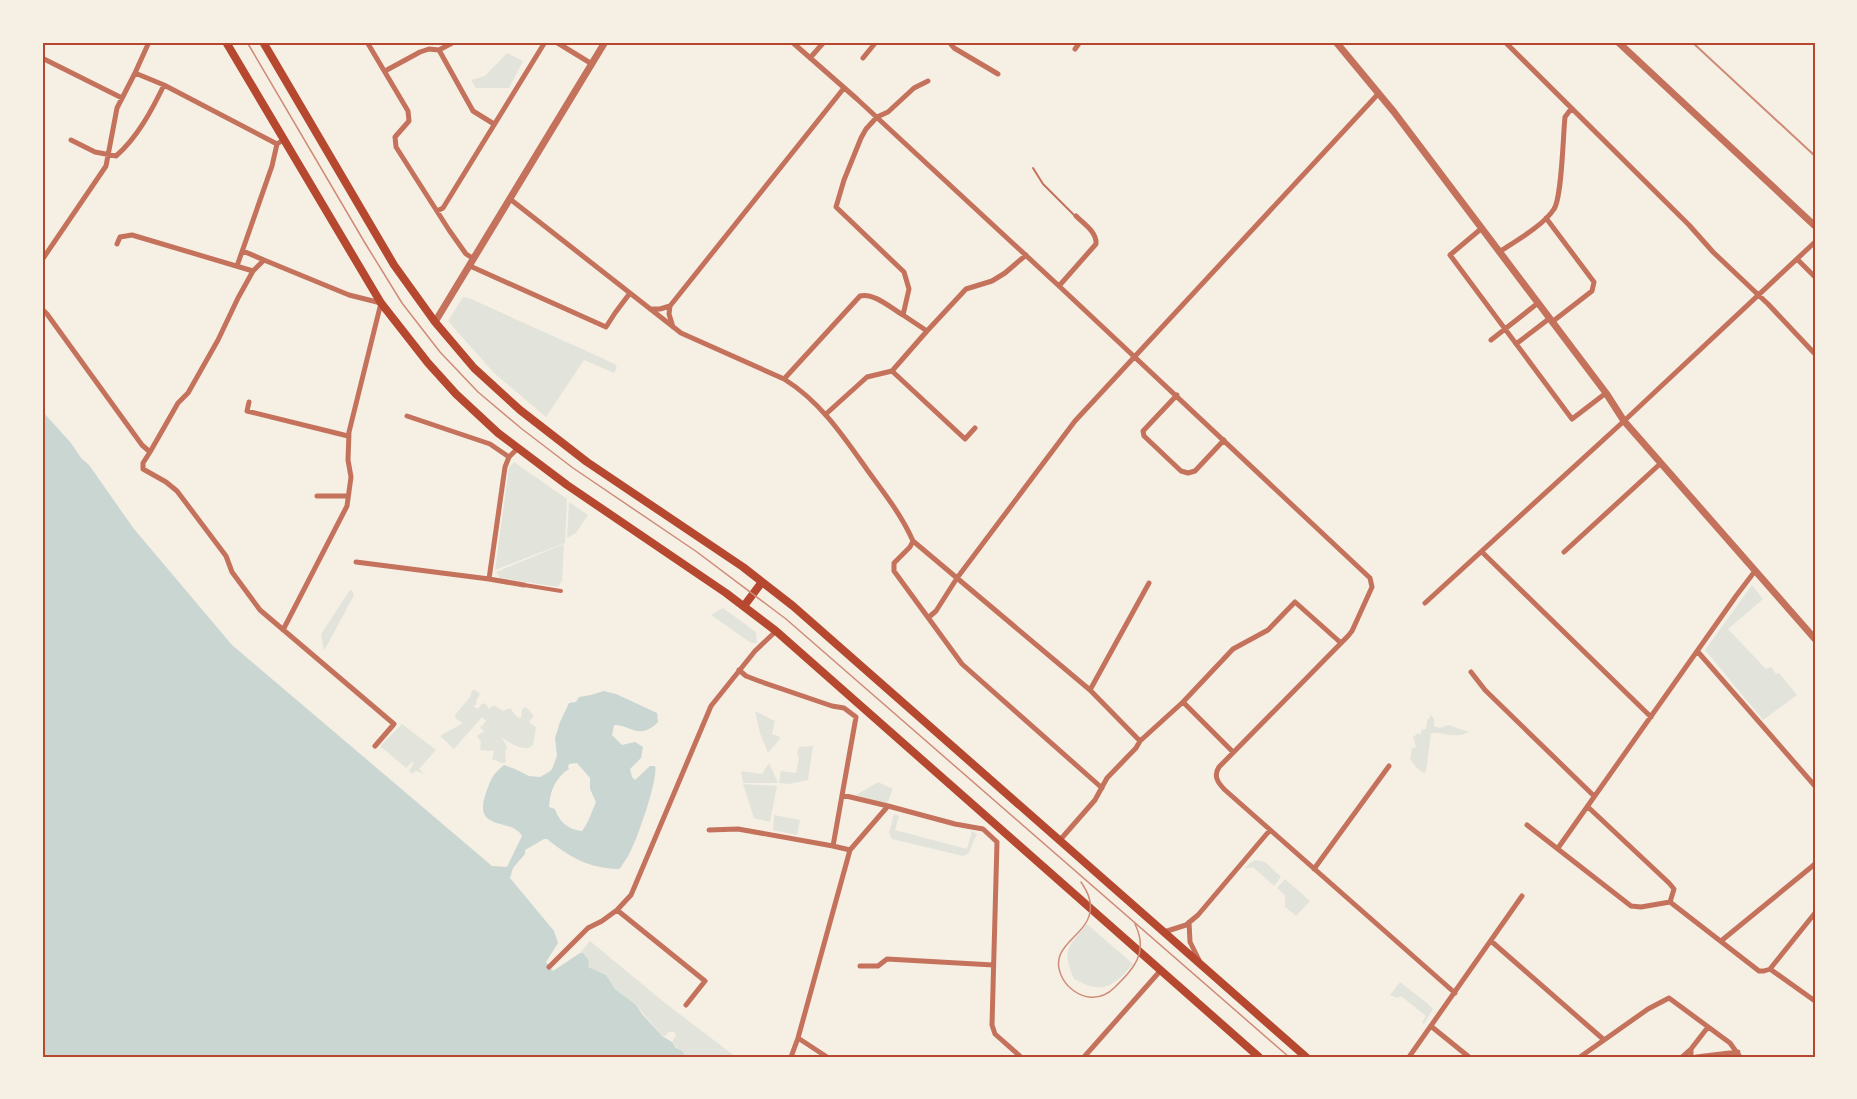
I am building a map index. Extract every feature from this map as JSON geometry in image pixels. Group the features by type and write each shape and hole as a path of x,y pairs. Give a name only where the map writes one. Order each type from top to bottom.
{"highway":[{"path":"226,42 280,142 381,303 407,338 456,394 517,449 744,606 776,631 1259,1057"},
{"path":"263,42 394,265 435,322 474,368 520,410 587,462 762,582 833,640 1306,1057"},
{"path":"744,606 762,582"}],"street":[{"path":"42,260 106,166 117,108 149,42"},
{"path":"367,42 408,111 409,121 394,137 396,147 472,263 606,327 630,293"},
{"path":"385,71 420,52 429,49 439,50 454,42"},
{"path":"437,211 443,208 545,42"},
{"path":"556,42 592,64"},
{"path":"435,322 605,42"},
{"path":"792,42 877,117 1135,356 1370,578 1372,587 1352,631 1233,752 1216,772 1218,782 1455,993"},
{"path":"810,58 824,42"},
{"path":"863,58 876,42"},
{"path":"949,42 954,48 998,74"},
{"path":"1075,49 1080,42"},
{"path":"1336,42 1379,93 1482,228 1606,393 1624,421 1815,639"},
{"path":"1505,42 1815,354"},
{"path":"1618,42 1815,226"},
{"path":"439,50 473,111 494,124"},
{"path":"42,58 122,98"},
{"path":"135,73 280,142 237,266"},
{"path":"903,315 909,289 904,272 836,207 861,138 877,117 888,111 914,88 928,81"},
{"path":"71,140 94,152 116,156 126,147 156,102 164,85"},
{"path":"673,327 669,314 670,306 844,88"},
{"path":"929,616 936,611 957,578 1075,421 1379,93"},
{"path":"1499,252 1546,218 1556,205 1565,117 1571,109"},
{"path":"510,199 681,333 794,385 826,414 903,520 914,541 1090,690 1140,741"},
{"path":"1059,286 1096,244 1094,233 1076,216"},
{"path":"1516,344 1592,291 1594,282 1546,218"},
{"path":"1482,228 1449,255 1572,419 1606,393"},
{"path":"117,244 120,237 132,235 253,272"},
{"path":"1425,603 1815,242"},
{"path":"243,251 349,295 381,303 348,436 351,477 346,506 283,630"},
{"path":"826,414 867,377 892,370 966,289 992,281 1026,255"},
{"path":"1797,259 1815,277"},
{"path":"264,260 253,272 188,393 178,403 143,463 143,469 177,491 226,556 232,572 260,610 394,724 375,746"},
{"path":"784,379 860,296 865,294 927,331"},
{"path":"1491,339 1538,303"},
{"path":"650,309 670,306"},
{"path":"42,309 142,445 150,452"},
{"path":"892,370 965,439 975,428"},
{"path":"1177,395 1143,431 1144,436 1181,471 1188,473 1195,471 1224,440"},
{"path":"249,402 247,411 348,436"},
{"path":"407,416 490,444 509,457"},
{"path":"489,579 505,467 509,457 517,449"},
{"path":"1564,552 1661,463"},
{"path":"317,496 348,496"},
{"path":"914,541 894,563 894,572 929,616 962,664 1102,788"},
{"path":"1482,552 1651,717"},
{"path":"356,562 561,591"},
{"path":"1558,848 1755,571"},
{"path":"1090,690 1149,583"},
{"path":"1060,840 1095,800 1107,778 1140,741 1183,702 1233,649 1268,630 1295,602 1341,643"},
{"path":"549,967 588,928 617,910 631,895 711,705 739,670 776,631"},
{"path":"1698,652 1815,786"},
{"path":"739,670 746,676 759,681 844,708 856,717 833,846"},
{"path":"1471,672 1485,690 1594,796"},
{"path":"1183,702 1233,752"},
{"path":"850,712 858,703"},
{"path":"1314,869 1389,766"},
{"path":"842,795 983,829 997,842 993,1029 1021,1057"},
{"path":"791,1057 850,850 888,806"},
{"path":"1588,807 1669,883 1674,889 1670,903"},
{"path":"1527,825 1631,906 1670,903 1759,971 1770,969 1815,913"},
{"path":"990,835 999,827"},
{"path":"709,830 738,829 850,850"},
{"path":"1164,932 1190,922 1198,915 1270,830"},
{"path":"1721,941 1815,864"},
{"path":"1409,1057 1522,896"},
{"path":"617,910 705,981 687,1005"},
{"path":"1190,922 1190,942 1201,965"},
{"path":"1491,941 1604,1039"},
{"path":"860,966 878,966 887,959 993,965"},
{"path":"1770,969 1815,1001"},
{"path":"1084,1057 1161,970"},
{"path":"1580,1057 1659,1002 1669,998 1730,1043 1739,1055"},
{"path":"1432,1027 1469,1057"},
{"path":"1682,1057 1708,1028"},
{"path":"798,1038 827,1057"},
{"path":"1690,1049 1694,1057 1739,1055"}],"lane":[{"path":"1033,168 1043,184 1076,216"}],"shaded area":[{"path":"507,53 523,61 509,88 476,88 471,80 485,76"},
{"path":"463,297 615,364 617,368 614,373 584,360 546,417 494,373 448,321"},
{"path":"42,411 89,465 134,529 232,645 492,866 507,867 522,836 517,830 488,819 484,813 483,805 491,781 504,765 529,776 540,777 552,769 557,756 555,738 569,703 576,702 579,697 604,691 616,694 657,713 658,722 646,730 636,731 614,725 612,735 622,745 635,742 643,747 641,758 630,769 635,780 650,766 655,766 654,783 641,825 632,849 621,867 619,869 598,867 580,861 544,839 525,850 525,854 513,868 510,878 554,931 558,943 546,962 553,971 583,953 589,961 588,967 606,975 615,989 636,1005 662,1036 672,1042 686,1057 42,1057","holes":["577,763 590,778 590,789 596,802 582,831 573,829 559,818 555,809 549,807 554,785 569,769 569,764"]},
{"path":"514,462 567,499 565,543 495,570 509,467"},
{"path":"569,502 588,515 576,533 567,538"},
{"path":"564,544 562,581 558,587 500,578 496,572"},
{"path":"1752,585 1763,599 1728,629 1766,669 1771,667 1776,674 1779,673 1797,695 1763,720 1705,650"},
{"path":"350,590 354,595 324,651 321,634"},
{"path":"723,608 756,632 757,643 751,643 711,615"},
{"path":"472,690 480,694 476,701 477,704 473,706 478,709 485,703 489,709 494,705 503,711 510,708 517,717 521,718 522,709 526,707 534,716 529,722 536,727 533,745 529,748 522,748 502,737 508,750 505,749 506,762 502,763 492,759 494,751 480,750 481,742 477,736 484,731 480,728 486,721 482,717 454,749 440,736 463,723 456,719 455,715 470,697"},
{"path":"755,711 775,721 772,734 780,737 768,753 760,733"},
{"path":"1431,715 1434,719 1434,726 1440,728 1448,725 1469,732 1455,735 1431,733 1424,773 1410,759 1412,748 1416,747 1413,737 1418,733 1421,735 1421,730 1426,729"},
{"path":"402,724 436,750 419,769 424,774 416,771 412,774 409,771 414,763 412,762 406,768 380,746"},
{"path":"813,746 808,780 789,784 779,783 781,771 796,773 799,747"},
{"path":"769,763 778,783 743,783 741,771 762,774"},
{"path":"878,782 893,789 887,804 856,795"},
{"path":"743,784 777,786 770,822 754,818"},
{"path":"894,814 899,816 895,830 967,849 972,831 977,834 968,854 963,856 892,839 889,833"},
{"path":"774,815 800,820 797,835 773,830"},
{"path":"1255,860 1265,862 1281,877 1274,886 1253,867 1244,869"},
{"path":"1285,879 1310,901 1296,916 1285,907 1285,895 1277,888"},
{"path":"1087,924 1133,964 1107,986 1093,987 1084,984 1074,979 1070,969 1068,949"},
{"path":"590,941 665,1003 736,1057 686,1057 672,1042 676,1035 674,1032 668,1032 667,1035 662,1036 636,1005 615,989 606,975 587,967 583,953 580,953"},
{"path":"1400,982 1433,1009 1424,1024 1422,1022 1426,1016 1401,996 1397,998 1390,995"}],"tram line":[{"path":"247,42 402,303 440,352 478,392 573,468 697,552 786,619 1289,1057"},
{"path":"1081,882 1088,896 1090,912 1082,929 1068,943 1059,958 1059,968 1063,979 1074,991 1089,997 1103,996 1128,974 1140,952 1139,934 1135,924"}],"railway":[{"path":"1692,42 1815,156"}]}
